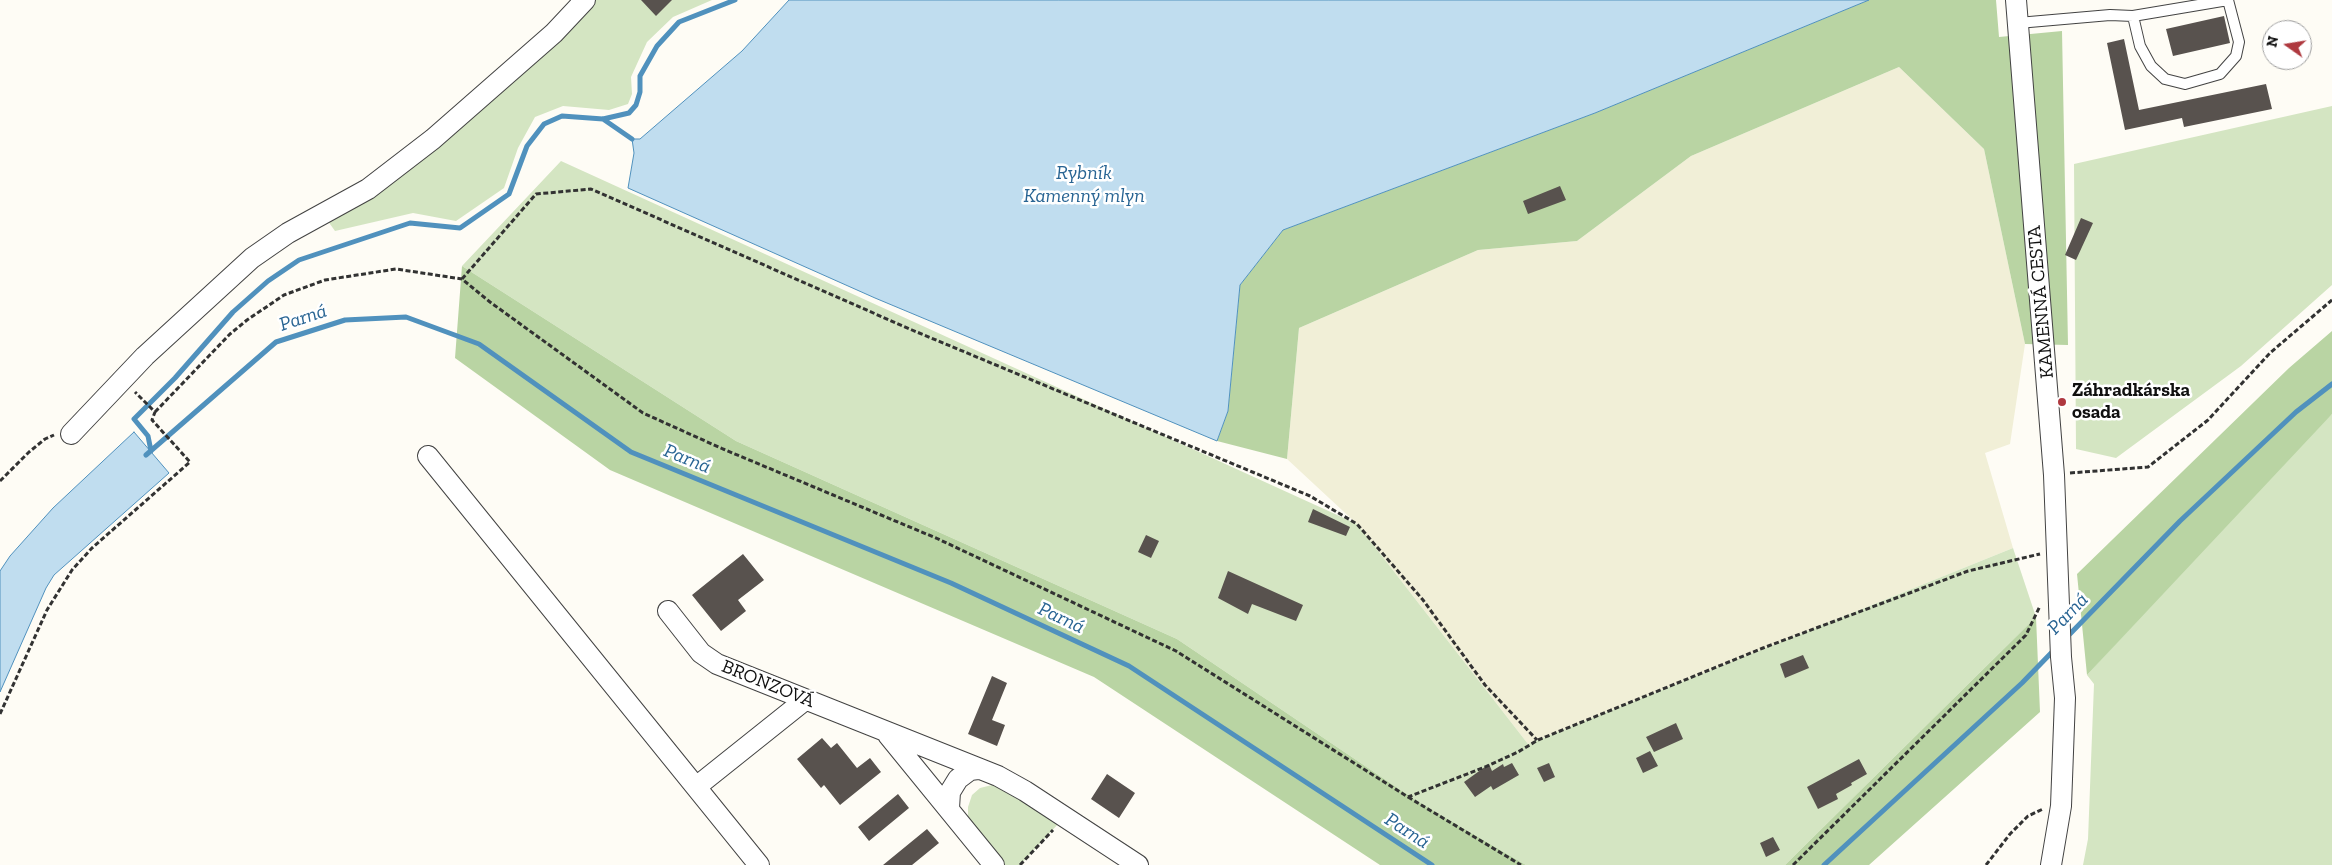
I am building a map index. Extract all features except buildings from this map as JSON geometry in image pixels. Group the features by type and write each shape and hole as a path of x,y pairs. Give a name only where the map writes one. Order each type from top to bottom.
{"street":[{"path":"71,434 123,379 252,258 288,233 368,189 433,139 554,33 585,0"},
{"name":"KAMENNÁ CESTA","path":"2016,0 2054,475 2061,657 2066,698 2061,806 2051,865"},
{"path":"428,456 759,865"},
{"name":"BRONZOVÁ","path":"668,611 701,653 711,661 978,769 1025,791 1138,865"},
{"path":"696,787 805,700"},
{"name":"BRONZOVÁ","path":"886,732 994,865"},
{"path":"949,808 950,792 958,779 970,770 978,769"}],"lane":[{"path":"2018,24 2110,15 2133,16 2228,0 2239,42 2236,56 2220,74 2185,84 2165,79 2150,66 2140,46 2133,16"}],"path":[{"path":"462,279 536,194 591,189 912,330 1310,496 1357,524 1423,600 1485,685 1538,740"},
{"path":"0,714 47,610 72,570 92,548 190,462 152,420 155,412 230,334 284,295 325,280 396,269 462,279 490,302 643,412 723,449 936,538 1176,651 1408,797 1521,865"},
{"path":"2054,475 2148,467 2208,420 2270,353 2332,300"},
{"path":"123,379 155,412"},
{"path":"0,481 45,439 58,433 71,434"},
{"path":"1408,797 1485,767 1518,752 1538,740 1763,648 1968,570 2058,550"},
{"path":"1793,865 2026,635 2041,604 2050,596 2059,593"},
{"path":"1986,865 2010,834 2028,816 2044,808 2061,806"},
{"path":"1020,865 1059,823"}],"shaded area":[{"path":"1899,67 1984,149 2025,344 2010,444 1985,453 2013,548 1528,744 1357,524 1287,459 1299,328 1478,250 1577,241 1691,156"}],"green space":[{"path":"594,0 712,0 673,17 647,42 631,77 632,94 628,104 609,110 563,106 535,117 518,148 504,188 456,221 413,213 335,231 325,217"},
{"path":"1869,0 1996,0 1999,37 2062,31 2068,345 2025,344 1984,149 1899,67 1691,156 1577,241 1478,250 1299,328 1287,459 1217,441 1228,411 1240,285 1283,230 1595,113"},
{"path":"2332,106 2332,285 2241,366 2116,458 2076,449 2074,164"},
{"path":"561,161 1357,524 1528,744 2013,548 2036,617 1785,865 1526,865 1417,801 1177,639 736,441 462,266"},
{"path":"462,266 736,441 1177,639 1417,801 1526,865 1380,865 1094,677 610,470 455,358"},
{"path":"2332,331 2332,414 2087,675 2077,574 2289,368"},
{"path":"2332,414 2332,865 2083,865 2088,839 2094,684 2087,675 2304,437"},
{"path":"2036,617 2040,712 1869,865 1785,865"},
{"path":"992,785 1006,789 1059,823 1020,865 1004,865 968,819 968,807 972,795 980,788"}],"water":[{"name":"Rybník Kamenný mlyn","path":"789,0 1869,0 1595,113 1283,230 1240,285 1228,411 1217,441 875,298 628,188 634,153 632,139 640,139 742,51"},
{"path":"134,432 169,473 54,575 46,588 0,692 0,571 10,556 53,508"}],"waterway":[{"path":"151,451 148,436 134,419 175,378 233,312 268,281 299,260 410,223 460,228 509,194 527,146 544,124 562,116 603,119 629,113 636,105 640,92 640,76 657,46 679,22 735,0"},
{"path":"603,119 632,139"},
{"name":"Parná","path":"146,455 276,342 345,320 406,317 479,344 631,452 951,583 1129,666 1432,865"},
{"name":"Parná","path":"2067,637 2180,521 2296,412 2332,384"},
{"name":"Parná","path":"1824,865 2022,683 2056,648"}],"place":[{"name":"Záhradkárska osada","path":"2062,402"}]}
